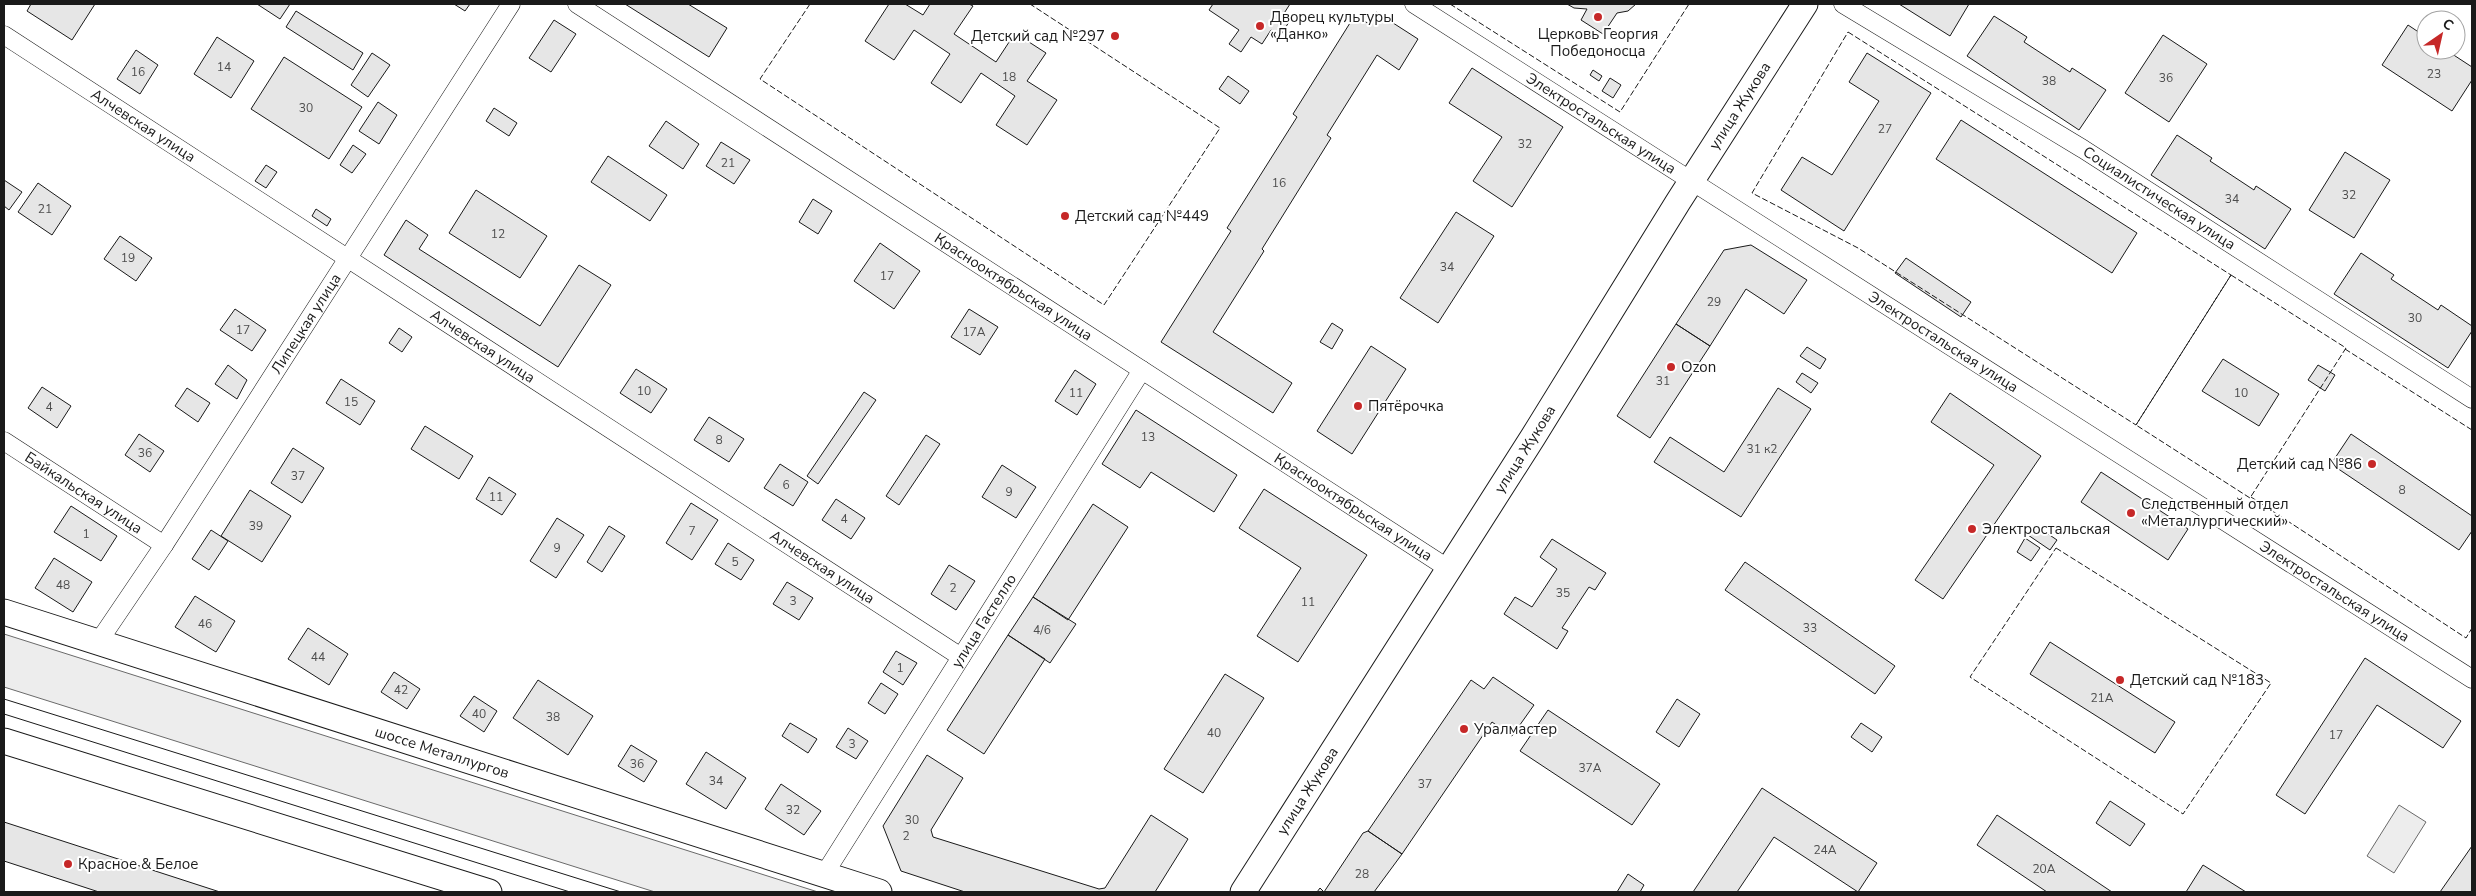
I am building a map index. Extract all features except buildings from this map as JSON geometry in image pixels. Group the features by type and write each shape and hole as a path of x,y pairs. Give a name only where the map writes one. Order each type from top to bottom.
{"main road":[{"name":"улица Жукова","path":"1243,892 1449,569 1691,181 1805,4"},
{"name":"шоссе Металлургов","path":"4,612 825,873 879,892"},
{"path":"4,741 490,892"}],"street":[{"name":"Липецкая улица","path":"99,642 164,545 511,4"},
{"name":"Краснооктябрьская улица","path":"577,4 1449,569"},
{"name":"Электростальская улица","path":"1414,4 1840,278 1961,351 2472,679"},
{"name":"Социалистическая улица","path":"1843,4 2083,149 2472,399"},
{"name":"Алчевская улица","path":"4,35 961,657"},
{"name":"улица Гастелло","path":"825,873 1142,370"},
{"name":"Байкальская улица","path":"4,441 164,545"}],"shaded area":[{"path":"4,634 818,892 655,892 4,687"},
{"path":"2399,805 2426,822 2394,873 2367,856"}],"tram line":[{"path":"4,699 621,892"},
{"path":"4,714 570,892"}],"fence":[{"path":"810,4 760,79 1104,305 1220,128 1030,4"},
{"path":"1450,4 1620,112 1689,4"},
{"path":"1848,32 2231,275 2136,425 1858,248 1752,193 1848,32"},
{"path":"2231,275 2346,348 2250,498 2136,425 2231,275"},
{"path":"2345,349 2472,430"},
{"path":"2251,497 2466,638 2472,628"},
{"path":"2056,548 2271,683 2183,814 1970,677 2056,548"}],"place":[{"name":"Церковь Георгия Победоносца","path":"1598,17"},
{"name":"Дворец культуры «Данко»","path":"1260,26"},
{"name":"Детский сад №297","path":"1115,36"},
{"name":"Детский сад №449","path":"1065,216"},
{"name":"Ozon","path":"1671,367"},
{"name":"Пятёрочка","path":"1358,406"},
{"name":"Детский сад №86","path":"2372,464"},
{"name":"Следственный отдел «Металлургический»","path":"2131,513"},
{"name":"Электростальская","path":"1972,529"},
{"name":"Детский сад №183","path":"2120,680"},
{"name":"Уралмастер","path":"1464,729"},
{"name":"Красное & Белое","path":"68,864"}]}
